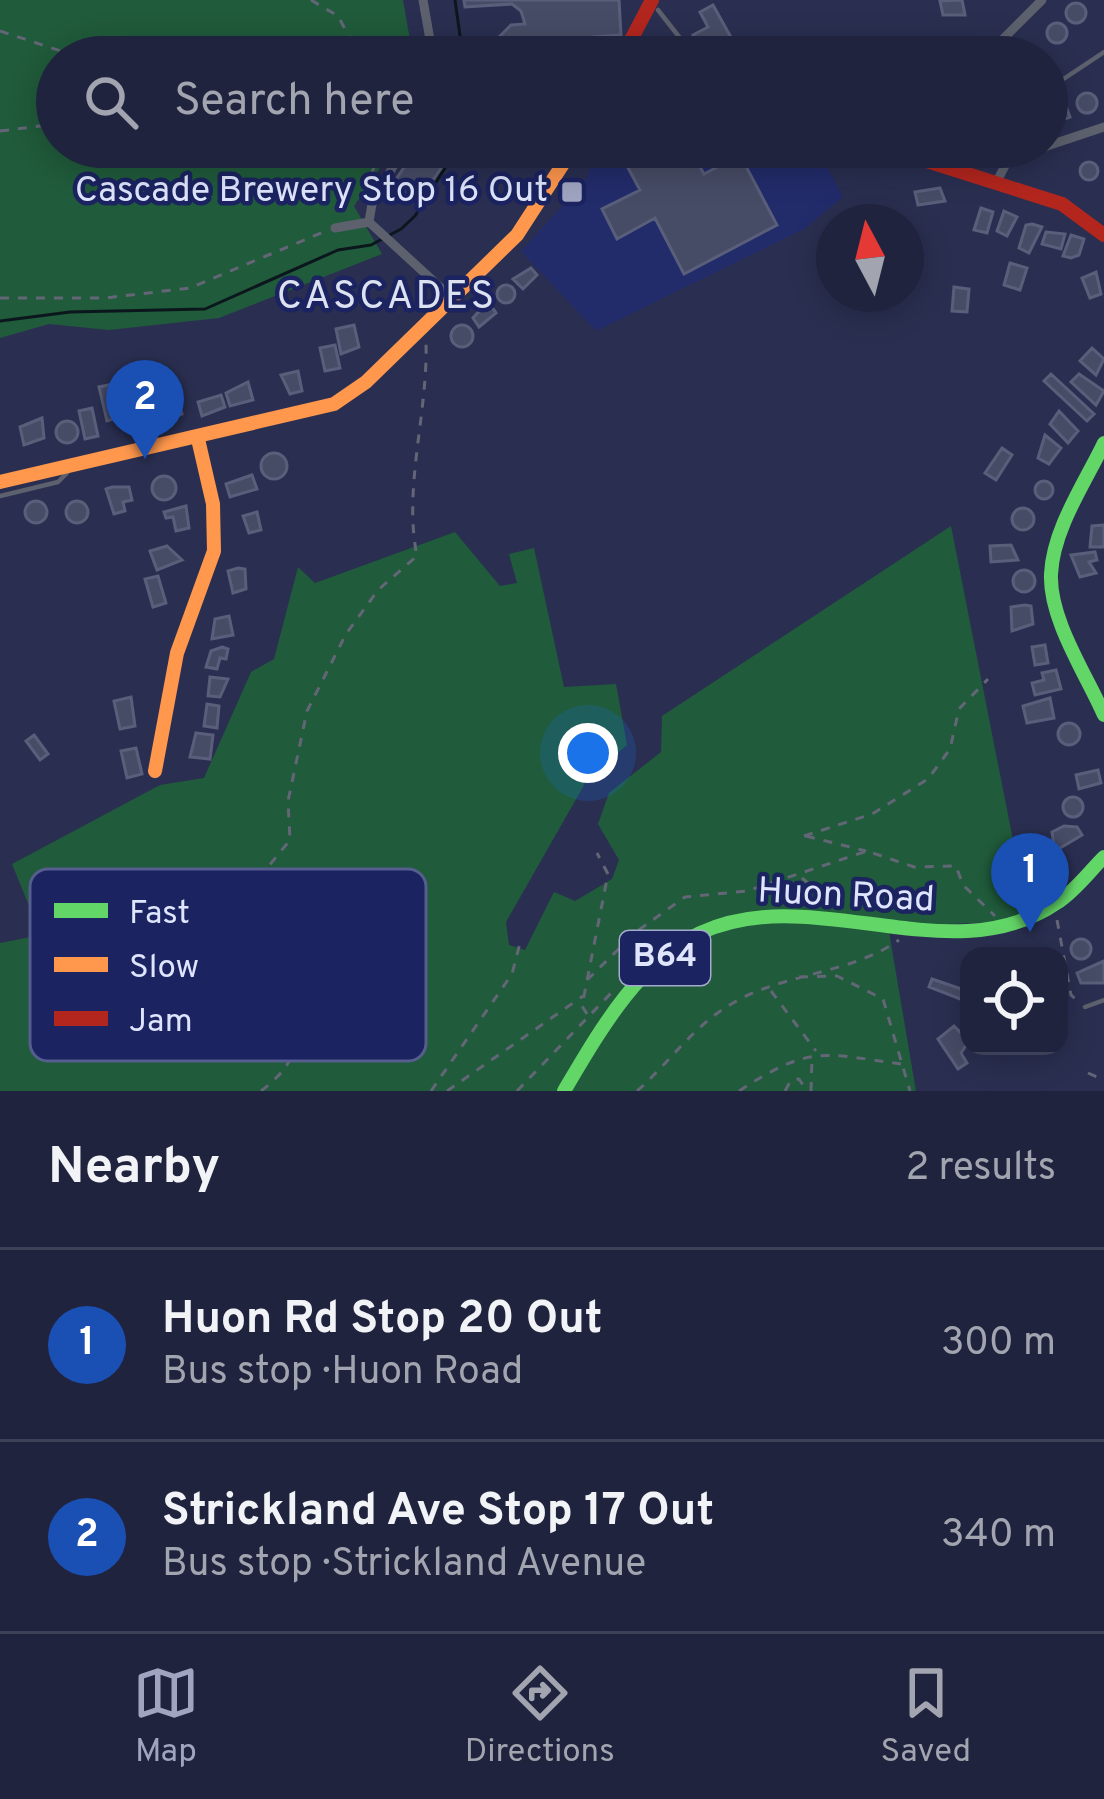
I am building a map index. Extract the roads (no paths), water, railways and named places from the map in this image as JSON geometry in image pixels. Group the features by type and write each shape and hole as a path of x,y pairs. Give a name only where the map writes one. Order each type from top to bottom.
{"street":[{"path":"423,0 429,36"},
{"path":"1007,36 1042,0"},
{"path":"635,36 655,5"},
{"path":"1068,139 1104,128"},
{"path":"369,222 372,204 392,168"},
{"path":"0,482 334,404 366,382 527,224 561,168"},
{"path":"949,168 1062,204 1104,235"},
{"path":"996,183 1004,168"},
{"path":"335,228 369,222 453,299"},
{"path":"155,771 181,638 214,551 213,504 198,439"},
{"path":"1104,443 1060,534 1051,573 1054,600 1104,715"},
{"name":"Huon Road","path":"564,1091 644,979 704,931 745,920 792,916 965,933 1029,921 1071,895 1104,857"}],"lane":[{"path":"655,5 679,36"},
{"path":"1068,77 1104,52"},
{"path":"0,496 58,482 67,467"},
{"path":"1085,1007 1104,1000"}],"waterway":[{"path":"455,0 460,36"},
{"path":"0,321 70,312 205,309 338,250 371,245 401,229 415,216 445,168"}],"place":[{"name":"Cascade Brewery Stop 16 Out","path":"572,192"},
{"name":"Strickland Ave Stop 17 Out","path":"145,459"},
{"name":"Huon Rd Stop 20 Out","path":"1030,932"}],"district":[{"name":"CASCADES","path":"387,298"}]}
